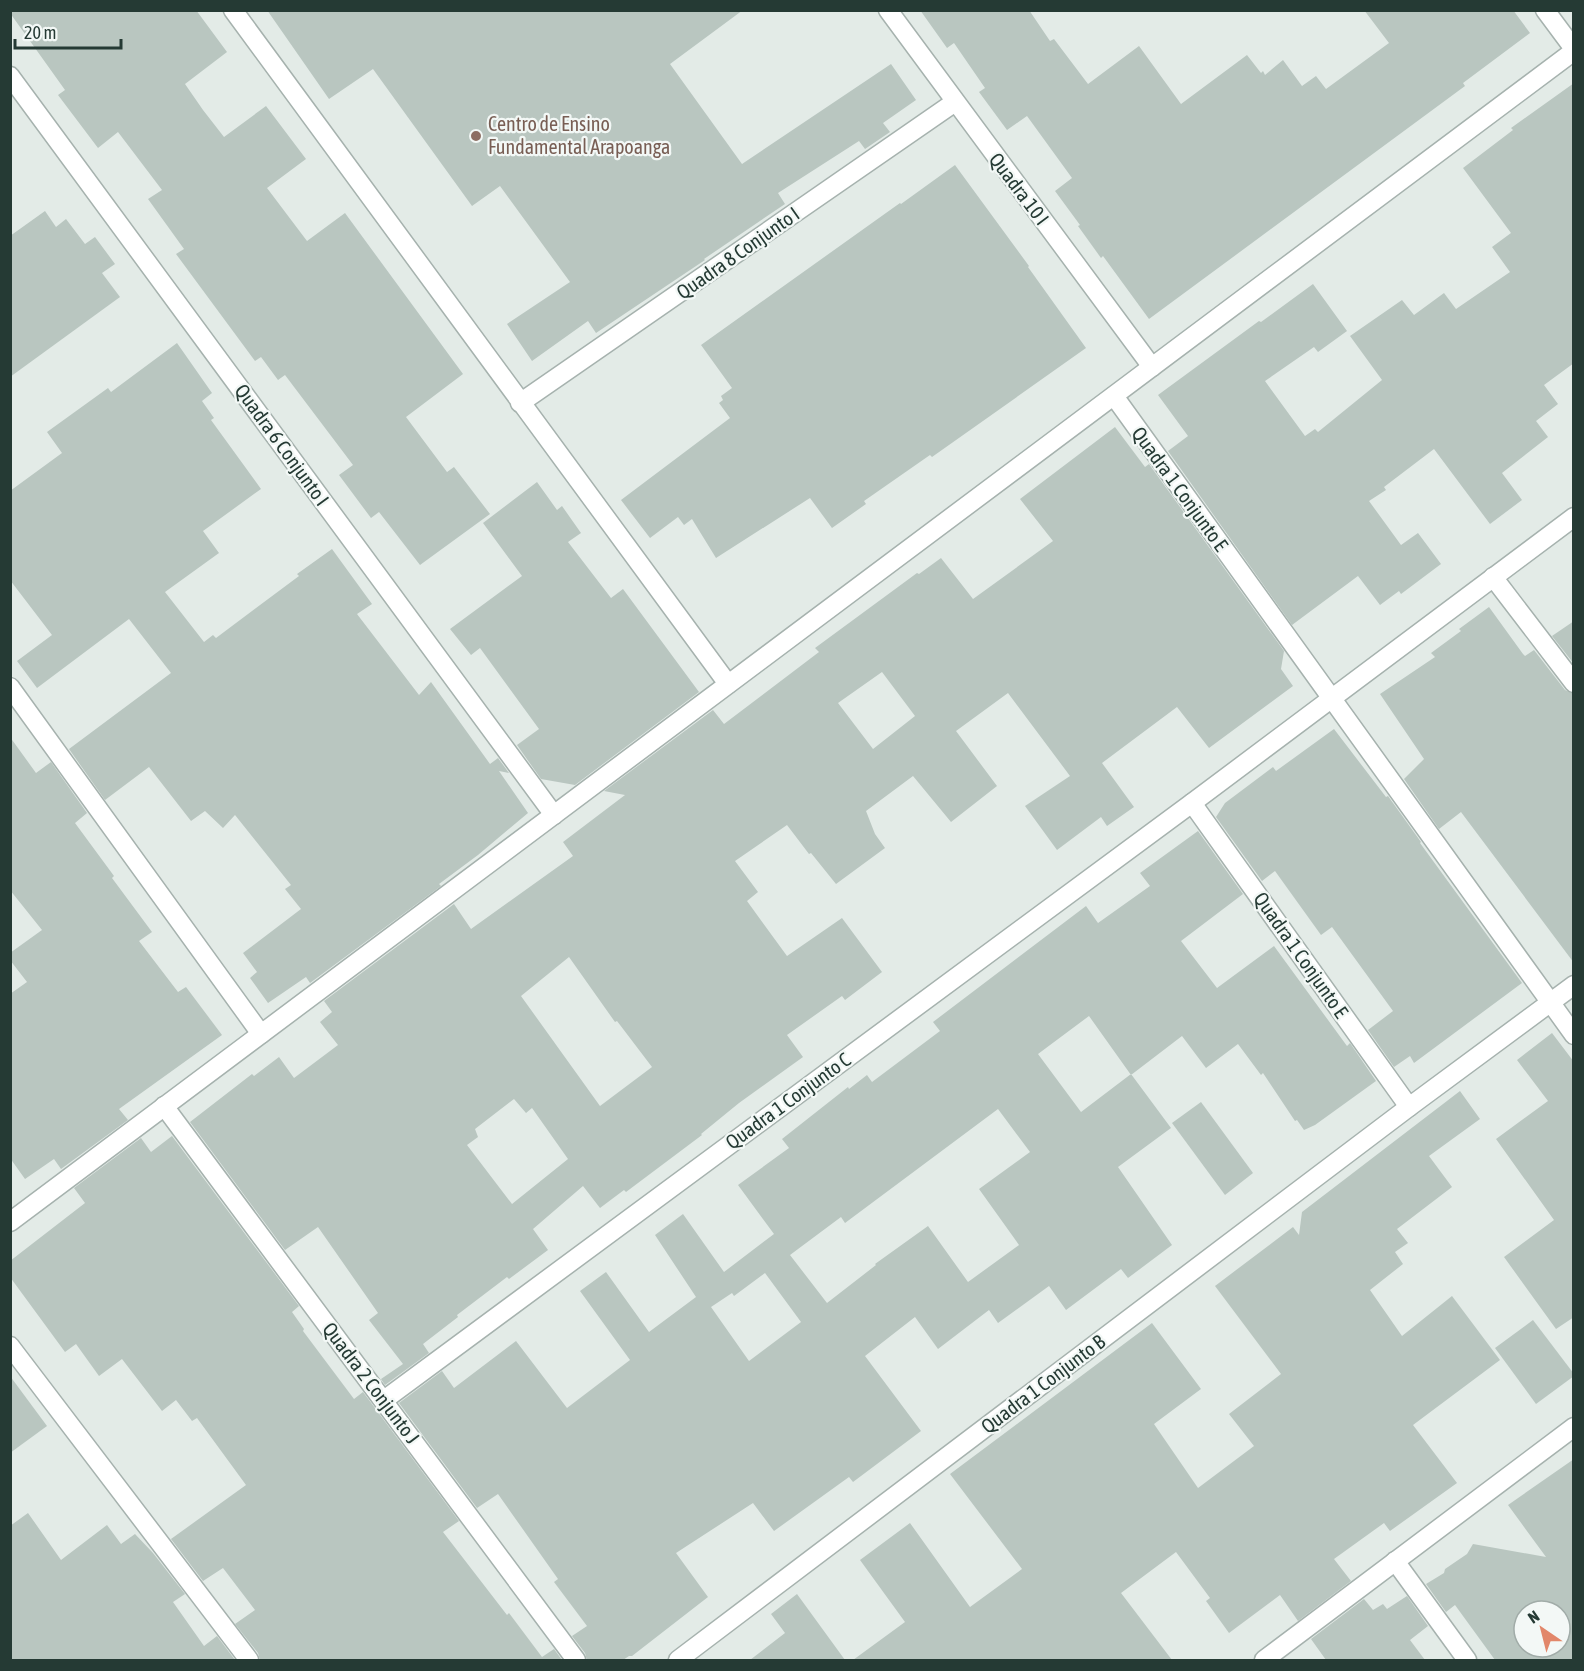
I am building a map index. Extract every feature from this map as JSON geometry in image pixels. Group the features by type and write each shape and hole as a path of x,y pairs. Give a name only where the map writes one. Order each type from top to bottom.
{"street":[{"path":"232,10 728,684"},
{"name":"Quadra 10 I","path":"888,10 1152,367"},
{"path":"10,1222 1574,50 1545,10"},
{"name":"Quadra 6 Conjunto I","path":"10,75 554,814"},
{"name":"Quadra 8 Conjunto I","path":"520,403 955,102"},
{"name":"Quadra 1 Conjunto E","path":"1114,396 1574,1035"},
{"path":"1192,802 1574,517"},
{"path":"1493,577 1574,683"},
{"path":"10,687 261,1034"},
{"name":"Quadra 1 Conjunto E","path":"1192,802 1409,1107"},
{"name":"Quadra 1 Conjunto C","path":"384,1400 1192,802"},
{"path":"1409,1107 1574,985"},
{"name":"Quadra 2 Conjunto J","path":"164,1106 576,1660"},
{"name":"Quadra 1 Conjunto B","path":"678,1660 1409,1107"},
{"path":"10,1346 249,1660"},
{"path":"1264,1660 1574,1427"},
{"path":"1395,1561 1467,1660"}],"building":[{"path":"10,10 196,10 227,52 185,84 203,110 224,137 266,106 306,159 267,188 307,241 345,213 463,374 406,417 447,472 454,467 490,514 420,565 379,512 371,518 339,475 353,465 285,375 278,380 261,357 255,361 176,254 184,249 148,199 162,190 118,132 98,148 58,95 65,90"},
{"path":"267,10 743,10 670,64 742,164 891,64 916,100 883,123 890,132 865,149 859,141 778,193 785,204 705,260 596,333 588,321 532,361 507,324 570,282 500,186 472,206 373,69 329,99"},
{"path":"920,10 1029,10 1050,41 1054,39 1088,84 1139,46 1181,104 1247,55 1265,75 1283,60 1302,86 1316,76 1326,89 1389,43 1364,10 1513,10 1530,33 1463,83 1465,86 1149,319 1103,256 1101,258 1055,191 1072,178 1027,116 1007,130 979,92 985,88 954,43 947,48"},
{"path":"1574,83 1574,363 1544,385 1558,404 1536,421 1548,437 1502,473 1522,500 1490,524 1434,449 1384,487 1386,490 1369,501 1401,545 1418,533 1441,564 1401,594 1399,591 1380,605 1358,576 1292,625 1168,451 1188,436 1158,395 1313,284 1347,331 1318,352 1314,347 1265,381 1305,436 1315,429 1318,432 1382,380 1350,336 1402,300 1414,315 1444,293 1456,309 1510,272 1492,247 1511,233 1463,168 1513,130 1511,128"},
{"path":"955,165 1086,348 932,457 930,455 864,501 866,504 832,528 810,498 716,558 692,519 684,525 678,517 650,538 621,500 730,418 719,403 723,400 721,396 732,388 701,345"},
{"path":"45,211 56,227 66,219 85,244 95,237 115,264 102,273 120,297 10,377 10,236"},
{"path":"177,343 212,393 202,401 214,418 211,420 261,489 203,531 219,553 165,592 204,642 213,635 216,638 332,549 372,604 357,614 419,695 431,682 490,764 498,758 509,773 499,771 528,813 439,884 441,886 310,983 306,977 268,1003 250,978 257,972 243,953 301,909 285,889 291,885 235,815 223,828 205,811 191,821 149,767 105,800 69,749 171,673 129,619 37,688 17,661 52,635 10,580 10,491 62,453 47,432 108,388 111,392"},
{"path":"1115,427 1145,467 1149,464 1284,651 1281,669 1293,686 1209,748 1177,707 1102,763 1134,807 1107,826 1101,817 1057,850 1025,806 1070,776 1008,693 956,731 997,786 951,822 913,776 866,811 875,834 885,848 836,884 787,825 735,861 758,892 747,901 787,956 842,918 882,972 845,1000 842,996 787,1035 803,1057 739,1103 702,1135 626,1192 624,1190 600,1208 583,1186 533,1229 548,1250 509,1279 507,1277 457,1315 458,1317 423,1344 429,1353 385,1385 381,1379 403,1364 369,1320 378,1313 318,1227 285,1250 190,1122 252,1074 254,1076 279,1057 294,1078 338,1045 320,1022 332,1012 324,1001 454,904 471,929 573,856 563,842 625,795 604,791 713,710 724,724 819,652 815,648 941,558 973,599 1053,541 1020,499","holes":["882,672 915,716 873,749 838,703","569,957 615,1022 617,1021 652,1067 600,1106 521,996","514,1099 526,1113 532,1108 568,1159 512,1204 467,1145 478,1137 475,1129"]},
{"path":"537,482 557,510 562,506 581,533 568,542 611,598 623,589 699,692 575,785 541,779 517,745 539,729 480,648 471,655 450,629 522,576 483,523"},
{"path":"1489,607 1523,654 1525,656 1534,650 1565,690 1574,694 1574,963 1461,812 1439,829 1404,779 1424,759 1380,694 1435,657 1431,653"},
{"path":"1574,621 1574,664 1552,636"},
{"path":"1334,729 1386,797 1388,796 1522,983 1414,1063 1410,1056 1394,1067 1368,1030 1393,1011 1332,927 1321,935 1275,871 1262,881 1216,817 1225,803 1273,767 1276,771"},
{"path":"10,737 36,773 51,762 87,813 75,823 152,932 139,941 178,992 186,987 222,1035 119,1109 128,1120 61,1169 54,1159 25,1179 10,1158 10,994 27,982 10,960 10,953 42,930 10,890"},
{"path":"1198,831 1243,894 1181,941 1217,988 1274,946 1347,1046 1350,1043 1376,1081 1315,1125 1304,1130 1297,1120 1295,1121 1263,1073 1261,1075 1238,1044 1206,1068 1182,1036 1131,1075 1171,1128 1118,1167 1172,1245 1128,1278 1121,1269 1066,1310 1049,1286 998,1323 989,1310 938,1349 915,1317 865,1356 921,1431 853,1482 849,1477 774,1531 753,1503 676,1553 708,1597 632,1656 623,1660 587,1660 585,1653 572,1636 587,1626 554,1582 558,1579 498,1494 477,1508 399,1403 442,1371 454,1388 516,1341 567,1408 630,1360 580,1291 606,1272 649,1332 696,1297 655,1235 683,1214 724,1272 774,1234 738,1185 789,1148 782,1139 848,1087 849,1089 867,1075 872,1082 940,1031 933,1022 1086,906 1098,923 1150,886 1140,873","holes":["1089,1016 1131,1074 1081,1112 1038,1054","998,1109 1030,1152 979,1189 1019,1245 968,1282 928,1226 875,1264 827,1303 790,1255 841,1217 845,1223","765,1273 801,1322 749,1361 711,1307 732,1293 734,1296"]},
{"path":"1552,1033 1574,1062 1574,1317 1556,1329 1504,1257 1554,1220 1496,1139 1548,1101 1517,1060"},
{"path":"1460,1091 1480,1119 1429,1156 1452,1187 1397,1229 1408,1243 1395,1252 1403,1264 1370,1290 1402,1336 1452,1296 1500,1360 1413,1425 1457,1483 1390,1531 1384,1523 1334,1559 1351,1581 1298,1621 1280,1595 1229,1633 1206,1601 1210,1598 1176,1552 1121,1593 1172,1660 853,1660 905,1622 860,1560 910,1523 970,1607 1022,1569 950,1474 1152,1323 1201,1389 1154,1424 1198,1488 1254,1446 1229,1414 1281,1374 1215,1286 1293,1227 1299,1235 1302,1212"},
{"path":"1201,1102 1253,1173 1225,1195 1172,1123"},
{"path":"172,1136 299,1306 292,1312 304,1329 303,1331 354,1399 363,1392 459,1521 443,1532 542,1657 554,1649 562,1660 260,1660 258,1653 235,1624 255,1610 223,1568 203,1581 171,1539 246,1485 197,1418 192,1421 176,1400 162,1411 122,1359 99,1376 76,1344 65,1352 10,1277 10,1261 85,1203 74,1188 141,1138 151,1152"},
{"path":"1533,1320 1574,1374 1536,1404 1495,1348"},
{"path":"10,1376 47,1426 10,1453"},
{"path":"1574,1459 1574,1660 1495,1660 1455,1605 1446,1612 1426,1584 1467,1554 1473,1544 1546,1557 1508,1505"},
{"path":"28,1513 61,1560 107,1525 121,1544 135,1534 185,1594 173,1602 204,1646 217,1636 235,1660 10,1660 10,1526"},
{"path":"797,1594 845,1660 750,1660 785,1633 771,1614"},
{"path":"1407,1596 1428,1626 1410,1640 1425,1660 1326,1660 1311,1639 1364,1599 1373,1610 1383,1604 1387,1609"}],"place":[{"name":"Centro de Ensino Fundamental Arapoanga","path":"476,136"}]}
